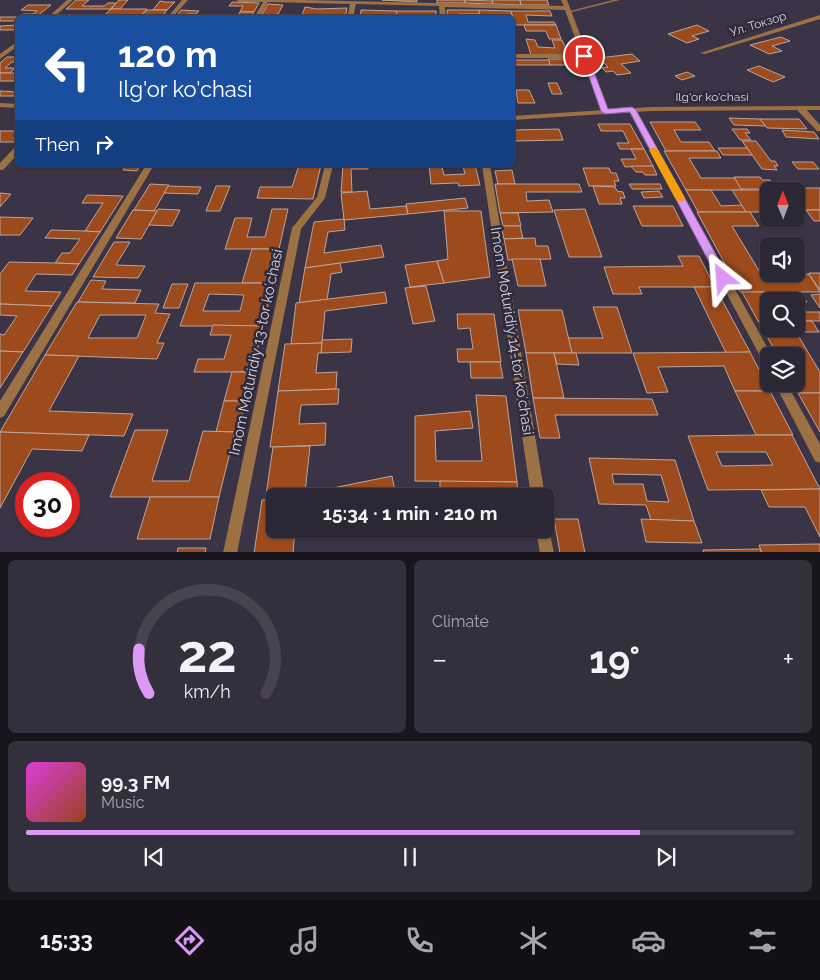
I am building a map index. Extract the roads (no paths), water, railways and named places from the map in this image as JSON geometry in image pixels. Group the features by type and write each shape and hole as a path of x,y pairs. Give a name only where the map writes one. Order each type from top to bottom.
{"street":[{"path":"52,15 70,0"},
{"path":"172,15 185,0"},
{"path":"239,0 567,10"},
{"path":"564,0 605,111"},
{"path":"258,15 266,1"},
{"path":"351,15 353,4"},
{"path":"442,6 443,15"},
{"name":"Ул. Токзор","path":"703,53 820,17"},
{"path":"0,57 15,44"},
{"path":"515,56 584,56"},
{"path":"0,105 15,106"},
{"path":"800,108 820,129"},
{"name":"Ilg'or ko'chasi","path":"515,118 632,110 820,108"},
{"path":"632,110 761,347"},
{"path":"0,168 15,152"},
{"path":"0,412 149,167"},
{"name":"Imom Moturidiy 13-tor koʻchasi","path":"230,552 297,228 322,198 329,167"},
{"name":"Imom Moturidiy 14-tor koʻchasi","path":"486,167 537,488"},
{"path":"784,392 820,457"},
{"path":"545,538 547,552"}],"lane":[{"path":"567,10 618,0"}]}
